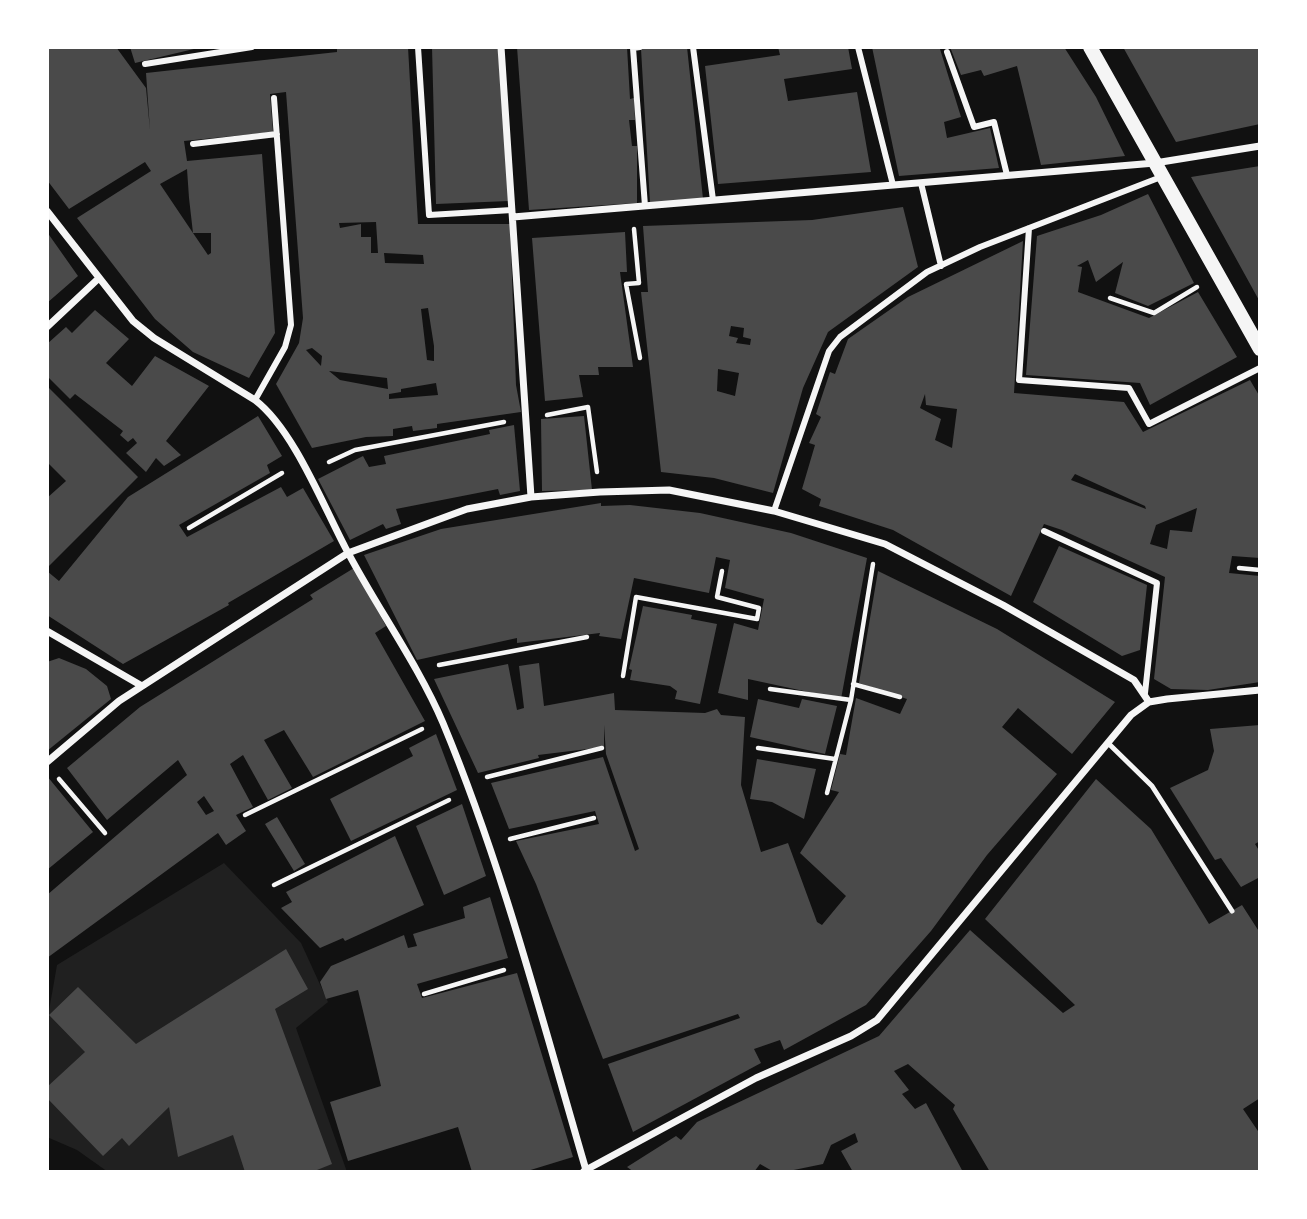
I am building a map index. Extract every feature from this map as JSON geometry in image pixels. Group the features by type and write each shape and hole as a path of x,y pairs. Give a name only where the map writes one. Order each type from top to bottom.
{"main road":[{"path":"1090,47 1260,349"}],"street":[{"path":"145,64 252,47"},
{"path":"418,47 429,215 633,207 1156,163 1260,146"},
{"path":"501,47 531,497"},
{"path":"640,47 633,48 645,206"},
{"path":"693,47 713,200"},
{"path":"858,47 893,185"},
{"path":"947,52 974,127 994,122 1007,175"},
{"path":"255,400 285,347 291,325 274,98"},
{"path":"193,144 277,134"},
{"path":"774,511 829,351 840,337 927,272 1029,228 1163,176"},
{"path":"922,183 941,266"},
{"path":"47,211 143,331 255,400 278,422 442,720 489,844 584,1171 756,1078 851,1036 877,1020 1131,715 1149,702 1260,690"},
{"path":"1029,228 1019,380 1129,387 1149,424 1260,368"},
{"path":"47,327 99,278"},
{"path":"47,762 120,701 348,553 467,509 531,497 600,492 669,490 774,511 886,544 1003,605 1133,680 1149,702"},
{"path":"1044,531 1157,583 1145,693"},
{"path":"48,632 142,686"}],"lane":[{"path":"1108,743 1152,786 1232,911"}],"path":[{"path":"633,207 639,283 626,284 640,358"},
{"path":"1110,298 1154,313 1218,274"},
{"path":"355,450 588,407 600,492"},
{"path":"189,528 287,471 295,481 306,474"},
{"path":"1239,568 1260,569"},
{"path":"623,676 636,597 757,619 759,608 717,597 722,570"},
{"path":"827,793 851,701 872,571"},
{"path":"414,670 587,637"},
{"path":"853,684 900,697"},
{"path":"769,689 851,701"},
{"path":"245,815 442,720"},
{"path":"274,885 467,786 602,748"},
{"path":"758,748 835,759"},
{"path":"55,775 105,834"},
{"path":"489,844 594,818"},
{"path":"424,994 525,963"}],"shaded area":[{"path":"224,863 301,943 328,1002 296,1028 347,1172 108,1172 77,1150 47,1137 47,1022 57,965"}],"building":[{"path":"47,47 116,47 146,88 150,130 146,73 337,52 337,47 408,47 418,224 510,224 516,385 521,412 437,424 437,428 413,431 412,426 393,429 393,436 366,437 312,448 276,384 299,343 303,318 286,92 270,94 273,132 184,141 187,161 262,154 275,333 249,378 193,352 155,319 77,218 151,171 145,162 69,209 47,180","holes":["187,169 193,233 160,184","376,222 378,253 371,253 371,237 361,237 361,224 340,228 339,223","193,233 211,233 211,253 208,255","384,253 423,255 424,264 385,263","428,308 434,361 427,360 421,309","312,348 322,356 321,366 306,350","329,371 387,378 388,389 340,380","436,383 438,395 389,399 389,394 401,392 401,389"]},
{"path":"130,47 198,47 198,48 135,63"},
{"path":"432,47 498,47 509,201 436,204"},
{"path":"517,47 627,47 630,99 634,98 635,120 629,120 632,146 637,146 637,203 529,210"},
{"path":"687,47 703,199 650,203 641,49"},
{"path":"778,47 848,47 852,69 784,79 788,101 857,92 871,172 718,184 705,66 780,55"},
{"path":"872,47 940,49 961,117 944,122 947,138 990,128 999,168 899,176"},
{"path":"950,47 1064,47 1096,97 1125,156 1041,165 1017,66 984,76 981,70 961,75"},
{"path":"1123,47 1260,47 1260,124 1176,142"},
{"path":"1260,166 1260,302 1191,177"},
{"path":"1148,194 1194,283 1148,306 1115,293 1123,262 1096,282 1088,260 1077,266 1082,267 1078,292 1149,318 1198,292 1237,357 1150,405 1140,383 1026,375 1037,236 1101,215"},
{"path":"903,207 918,267 828,332 803,388 773,493 714,478 661,472 641,292 648,292 643,226 812,220","holes":["731,326 744,328 743,337 751,339 750,345 736,343 738,338 729,336","718,369 739,373 735,396 717,391"]},
{"path":"47,232 78,276 47,303"},
{"path":"625,232 627,272 620,272 633,367 598,367 599,375 579,375 583,397 545,401 532,238"},
{"path":"1023,241 1014,393 1124,402 1143,432 1250,380 1260,397 1260,558 1232,556 1229,573 1260,576 1260,682 1208,690 1171,689 1154,679 1165,577 1062,530 1044,524 1011,596 893,530 819,506 821,499 802,489 815,445 809,443 821,417 816,414 830,372 835,374 848,339 908,297","holes":["925,394 926,405 957,409 952,448 935,440 941,419 920,408","1075,474 1145,506 1146,509 1071,480","1197,508 1192,532 1170,530 1167,549 1150,544 1156,525"]},
{"path":"95,310 129,339 106,363 132,386 155,356 209,386 166,441 181,455 164,466 156,458 146,472 126,453 137,443 133,438 128,442 120,435 123,431 75,394 70,399 47,376 47,344 66,327 72,333"},
{"path":"47,386 138,477 47,568 47,498 66,481 47,462"},
{"path":"258,416 282,456 267,465 270,473 179,525 187,537 281,487 287,497 303,488 334,541 228,603 229,605 123,664 47,615 47,571 59,581 128,497"},
{"path":"584,416 592,490 542,491 541,419"},
{"path":"514,425 520,491 500,495 498,489 396,509 401,524 386,529 383,524 350,540 318,479 363,456 369,467 386,464 384,456 490,434 489,430"},
{"path":"601,503 601,506 630,505 700,513 791,533 867,558 841,699 748,679 748,700 718,693 734,623 758,630 764,599 725,588 730,560 716,557 709,593 634,578 621,639 599,636 600,633 517,643 517,638 417,660 364,555 441,529"},
{"path":"1059,546 1147,585 1140,650 1122,656 1033,602"},
{"path":"354,568 386,626 375,633 425,721 313,777 284,730 264,740 292,788 268,800 243,755 230,764 253,807 236,815 246,831 226,845 218,833 47,958 47,895 187,775 178,760 107,820 67,768 140,707 313,599 310,595","holes":["204,796 214,811 206,815 197,802"]},
{"path":"878,571 997,629 1115,702 1072,754 1018,708 1002,727 1057,774 987,855 931,931 866,1005 784,1050 780,1040 754,1049 761,1063 633,1132 608,1064 740,1018 738,1014 603,1059 536,884 516,841 599,824 595,811 509,829 491,783 603,757 635,851 639,849 606,754 604,725 604,747 538,755 539,758 478,773 434,679 508,664 517,710 524,708 519,666 539,663 544,706 614,693 615,710 705,713 717,709 721,715 745,717 741,785 761,852 788,843 817,922 822,925 846,896 800,853 839,792 831,790 840,754 846,755 856,698 900,714 907,699 859,683"},
{"path":"643,606 692,615 691,619 717,624 700,704 675,699 677,691 670,686 630,680 632,670 629,669"},
{"path":"59,658 86,669 107,686 111,699 47,751 47,662"},
{"path":"758,699 799,708 802,699 837,706 825,754 750,737"},
{"path":"1260,725 1260,841 1255,844 1260,852 1260,877 1241,887 1221,858 1215,860 1170,788 1208,770 1214,751 1210,729"},
{"path":"436,734 457,790 351,841 330,799 413,756 409,748"},
{"path":"757,759 816,769 804,819 772,802 750,799"},
{"path":"47,776 93,832 47,870"},
{"path":"1096,779 1151,829 1209,924 1242,905 1260,933 1260,1098 1243,1109 1260,1134 1260,1172 990,1172 953,1109 955,1105 908,1064 894,1071 909,1090 902,1094 915,1109 926,1103 963,1172 853,1172 841,1151 858,1142 855,1133 831,1145 823,1164 784,1172 774,1172 760,1164 754,1172 634,1172 627,1167 676,1136 681,1140 697,1122 879,1036 970,930 1063,1013 1075,1005 985,919"},
{"path":"462,804 486,876 444,895 416,826"},
{"path":"277,817 305,864 294,871 265,824"},
{"path":"395,836 424,905 345,941 343,938 320,948 281,908 292,902 286,892"},
{"path":"490,897 508,958 417,984 422,998 517,973 573,1157 524,1172 472,1172 458,1127 348,1161 330,1102 381,1086 358,990 326,999 320,982 331,966 404,935 408,948 417,946 413,934 465,918 463,907"},
{"path":"286,949 308,989 275,1009 332,1164 312,1172 245,1172 233,1135 178,1157 169,1107 129,1146 122,1138 103,1156 47,1098 47,1087 85,1052 49,1015 78,987 136,1044"}]}
